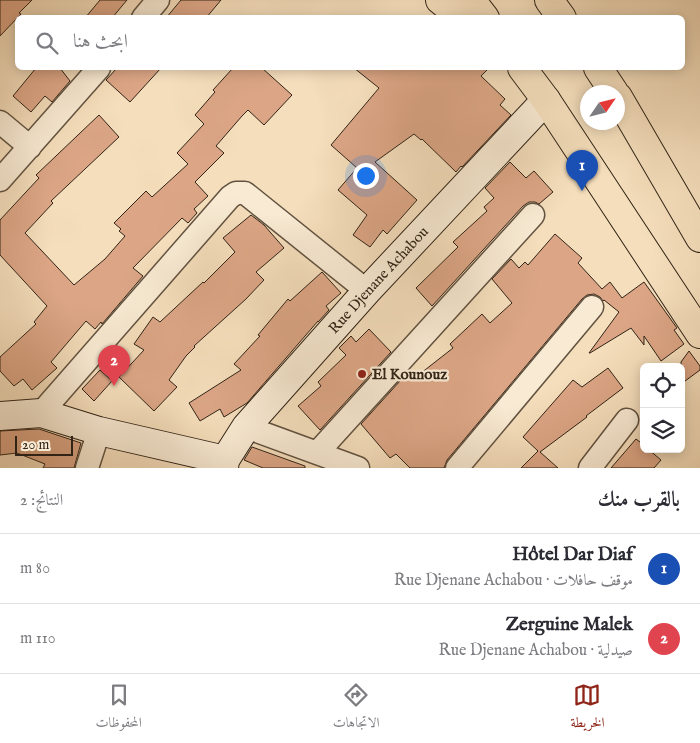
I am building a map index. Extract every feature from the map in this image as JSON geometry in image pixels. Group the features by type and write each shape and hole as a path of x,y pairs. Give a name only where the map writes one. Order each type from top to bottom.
{"main road":[{"path":"440,0 458,15"},
{"path":"472,0 483,15"},
{"path":"549,0 560,15"},
{"path":"599,70 609,85"},
{"path":"530,80 700,334"},
{"name":"Rue Djenane Achabou","path":"225,464 246,428 367,290 530,80"},
{"path":"625,109 700,238"},
{"path":"0,416 41,413 98,431 225,464"}],"street":[{"path":"146,15 158,0"},
{"path":"0,180 97,70"},
{"path":"0,122 30,147"},
{"path":"41,413 230,197 236,193 245,193 367,290"},
{"path":"317,453 533,214"},
{"path":"457,468 592,306"},
{"path":"590,468 627,420"},
{"path":"246,428 358,468"},
{"path":"87,468 98,431"}],"building":[{"path":"0,0 32,0 19,13 20,15 15,15 15,20 0,36"},
{"path":"100,0 127,0 114,15 88,15"},
{"path":"181,0 221,0 208,15 168,15"},
{"path":"34,70 62,70 70,81 52,102 45,96 31,112 13,96"},
{"path":"115,70 159,70 130,102 106,80"},
{"path":"231,70 264,70 292,95 264,125 248,110 242,116 216,146 224,153 195,182 208,196 194,209 197,213 188,223 182,218 133,268 143,276 102,324 101,322 95,329 86,321 51,362 57,368 32,390 23,379 14,386 0,371 0,357 36,324 34,322 47,306 0,255 0,220 39,178 36,175 99,115 119,137 51,201 53,203 25,233 74,285 105,259 125,236 114,223 146,191 152,197 188,164 177,153 204,124 195,115 215,92 213,90"},
{"path":"356,70 487,70 481,76 505,99 500,105 511,115 456,172 422,139 414,134 375,162 417,200 387,234 383,230 370,247 353,235 367,215 338,190 357,168 331,145 379,88"},
{"path":"510,162 526,178 534,171 553,192 539,204 529,202 523,206 432,306 416,288 458,247 453,242 487,211 484,207 494,198 485,188"},
{"path":"251,215 264,225 284,248 256,272 264,280 194,346 186,356 169,380 177,387 154,411 119,377 144,350 134,344 153,317 160,322 204,283 235,252 223,238"},
{"path":"555,234 582,258 578,263 602,289 610,282 622,298 644,282 677,328 674,330 684,344 661,361 644,336 644,345 631,328 589,353 619,312 600,297 594,294 587,295 447,460 444,468 410,468 396,454 390,458 361,424 410,370 416,377 453,348 450,344 482,314 490,323 512,303 492,279 511,259 519,268 525,262 528,265"},
{"path":"322,272 341,293 326,306 329,310 247,403 224,417 220,409 200,421 189,403 241,370 234,364 260,336 258,335 288,299 290,301"},
{"name":"El Kounouz","path":"369,329 391,352 320,430 298,406 321,386 318,382 346,355 339,348 351,336 356,342"},
{"path":"689,351 700,366 700,370 685,381 685,363 681,362"},
{"path":"608,368 623,388 540,452 558,468 521,468 538,451 523,437 573,380 582,387"},
{"path":"100,370 112,381 94,401 82,389"},
{"path":"39,429 81,443 74,468 43,468 45,464 17,453 0,455 0,431"},
{"path":"636,439 640,442 640,453 653,453 661,460 654,468 611,468"},
{"path":"252,447 305,466 305,468 263,468 244,460"}],"place":[{"name":"Hôtel Dar Diaf","path":"582,191"},
{"name":"El Kounouz","path":"362,374"},
{"name":"Zerguine Malek","path":"114,386"}]}
